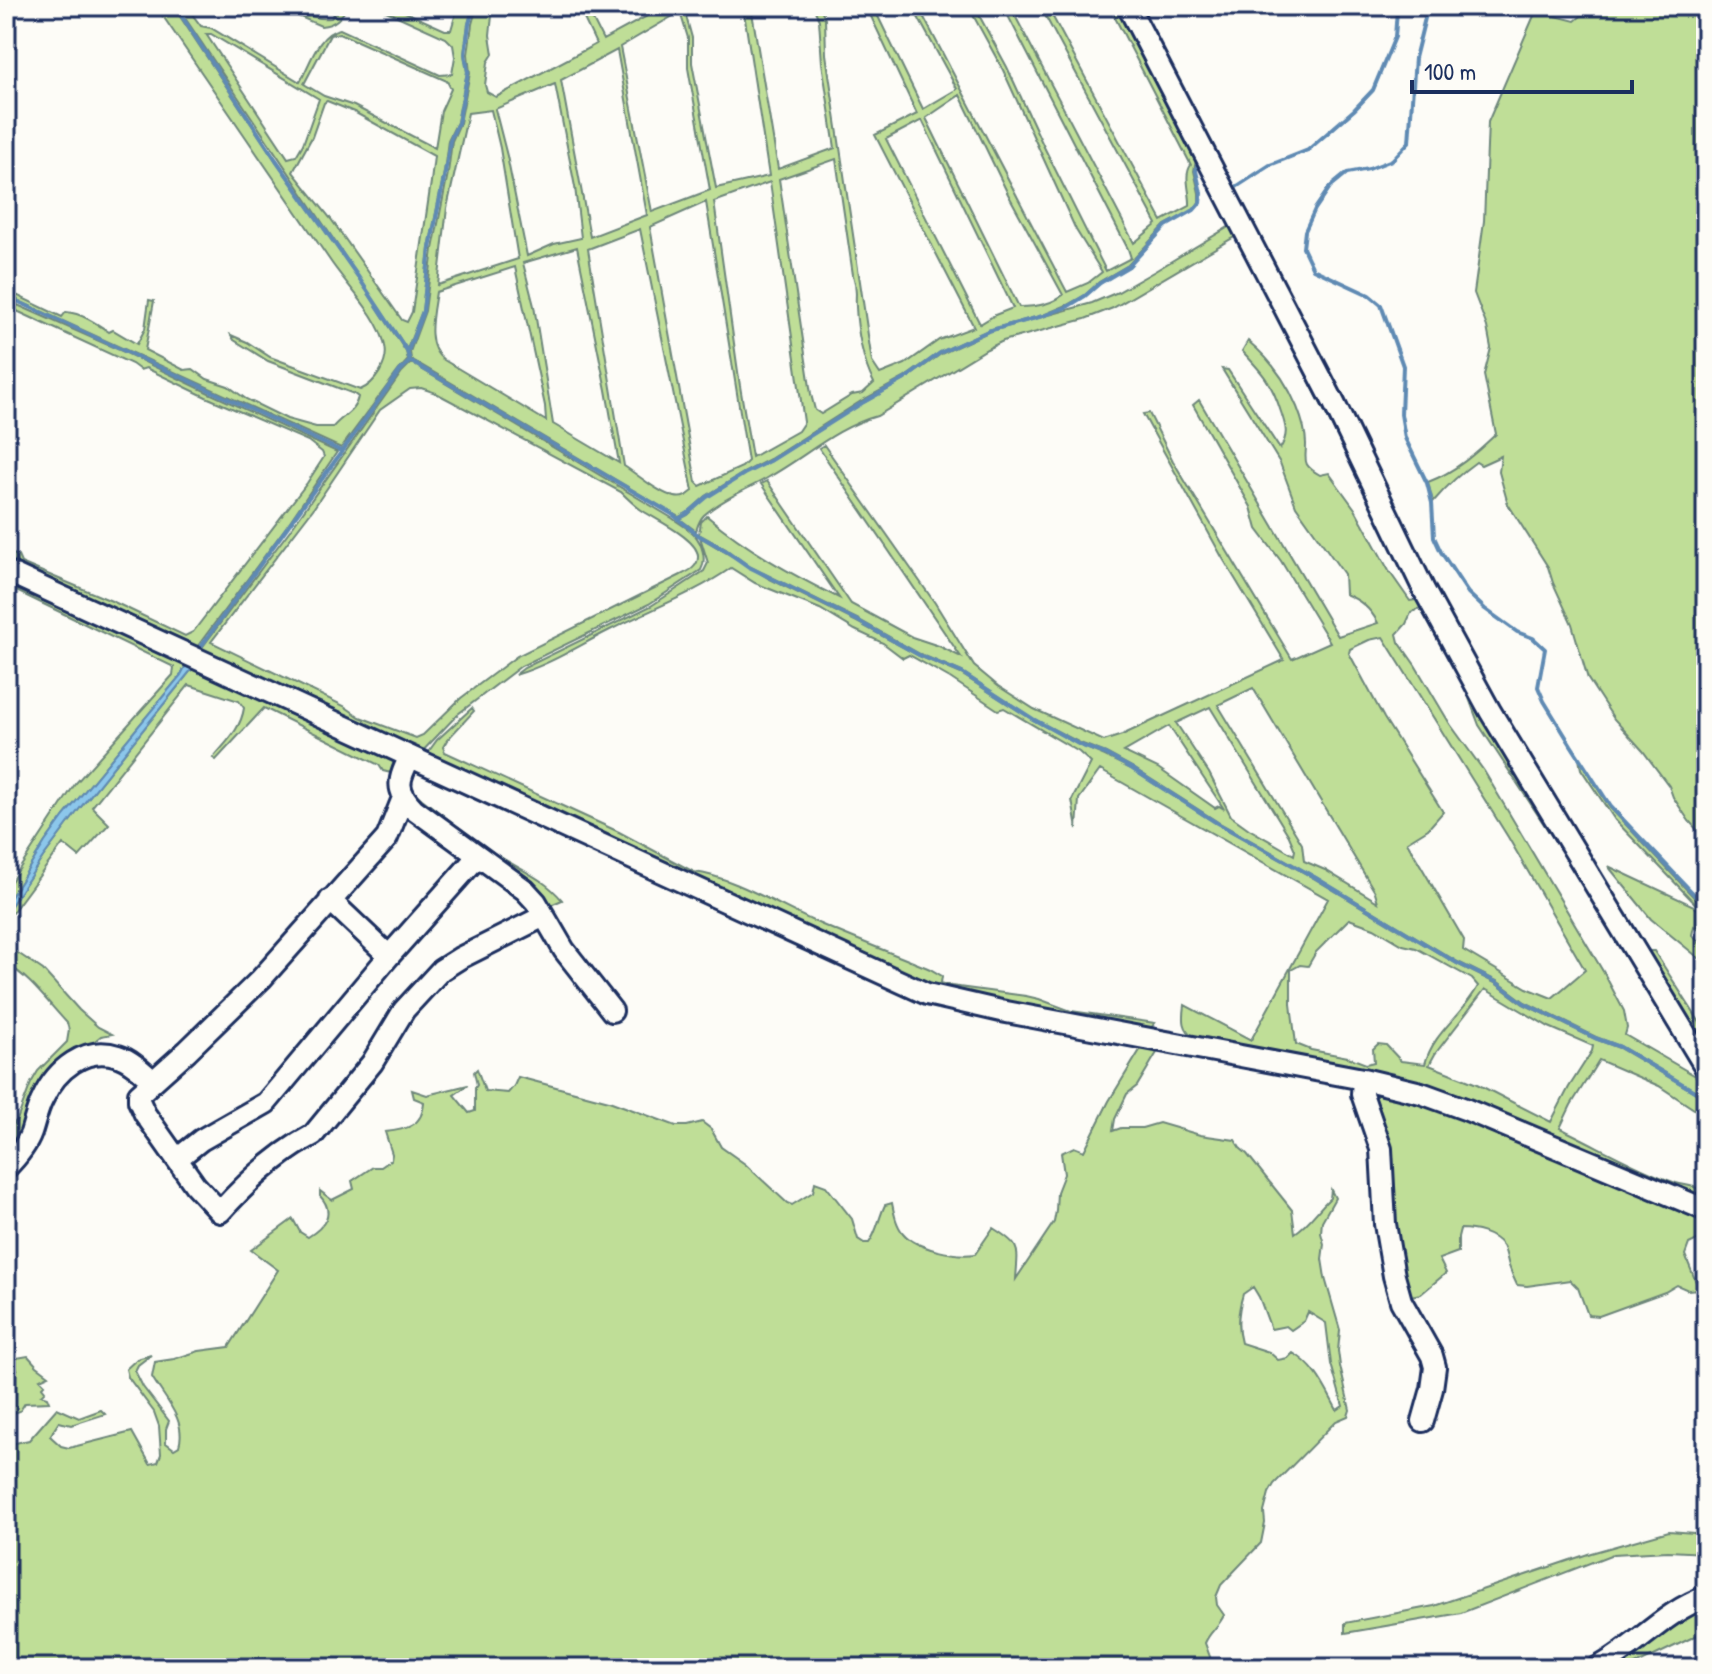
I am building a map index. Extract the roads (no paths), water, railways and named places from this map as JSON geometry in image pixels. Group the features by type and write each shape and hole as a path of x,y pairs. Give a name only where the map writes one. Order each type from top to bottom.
{"street":[{"path":"1128,6 1490,711 1706,1068"},
{"path":"6,571 927,994 1421,1093 1706,1210"},
{"path":"410,757 401,773 403,798 525,890 536,902 564,950 612,1011"},
{"path":"403,798 387,838 261,979 139,1094 145,1114 195,1185 220,1212 255,1176 313,1135 372,1063 404,1010 441,970 544,916"},
{"path":"177,1159 201,1140 266,1103 389,956 478,856"},
{"path":"330,900 389,956"},
{"path":"6,1168 25,1148 43,1097 55,1078 81,1057 100,1053 117,1056 131,1062 153,1081"},
{"path":"1363,1079 1362,1094 1381,1149 1385,1224 1394,1276 1401,1301 1435,1367 1423,1421"},
{"path":"1597,1668 1665,1618 1706,1597"}],"water":[{"path":"186,665 192,669 80,808 6,913 6,905 45,842"}],"waterway":[{"path":"175,6 276,160 359,278 407,351 410,361 672,514 698,535 749,567 919,655 962,673 1033,719 1131,768 1217,823 1457,963 1496,982 1524,1003 1620,1047 1706,1098"},
{"path":"408,351 423,311 430,248 450,140 458,123 468,72 465,54 474,6"},
{"path":"1215,151 1233,189 1270,165 1308,150 1373,90 1395,37 1400,6"},
{"path":"1428,6 1415,58 1409,142 1392,160 1347,173 1330,187 1305,231 1303,248 1313,269 1369,295 1381,305 1403,366 1401,414 1405,438 1427,483 1434,537 1441,552 1468,593 1485,609 1517,632 1533,638 1545,649 1538,687 1571,745 1611,807 1706,907"},
{"path":"678,519 744,474 905,379 940,353 988,331 1067,307 1129,266 1166,226 1194,210 1200,203 1196,171 1198,160"},
{"path":"6,296 341,451"},
{"path":"197,652 410,361"}]}
